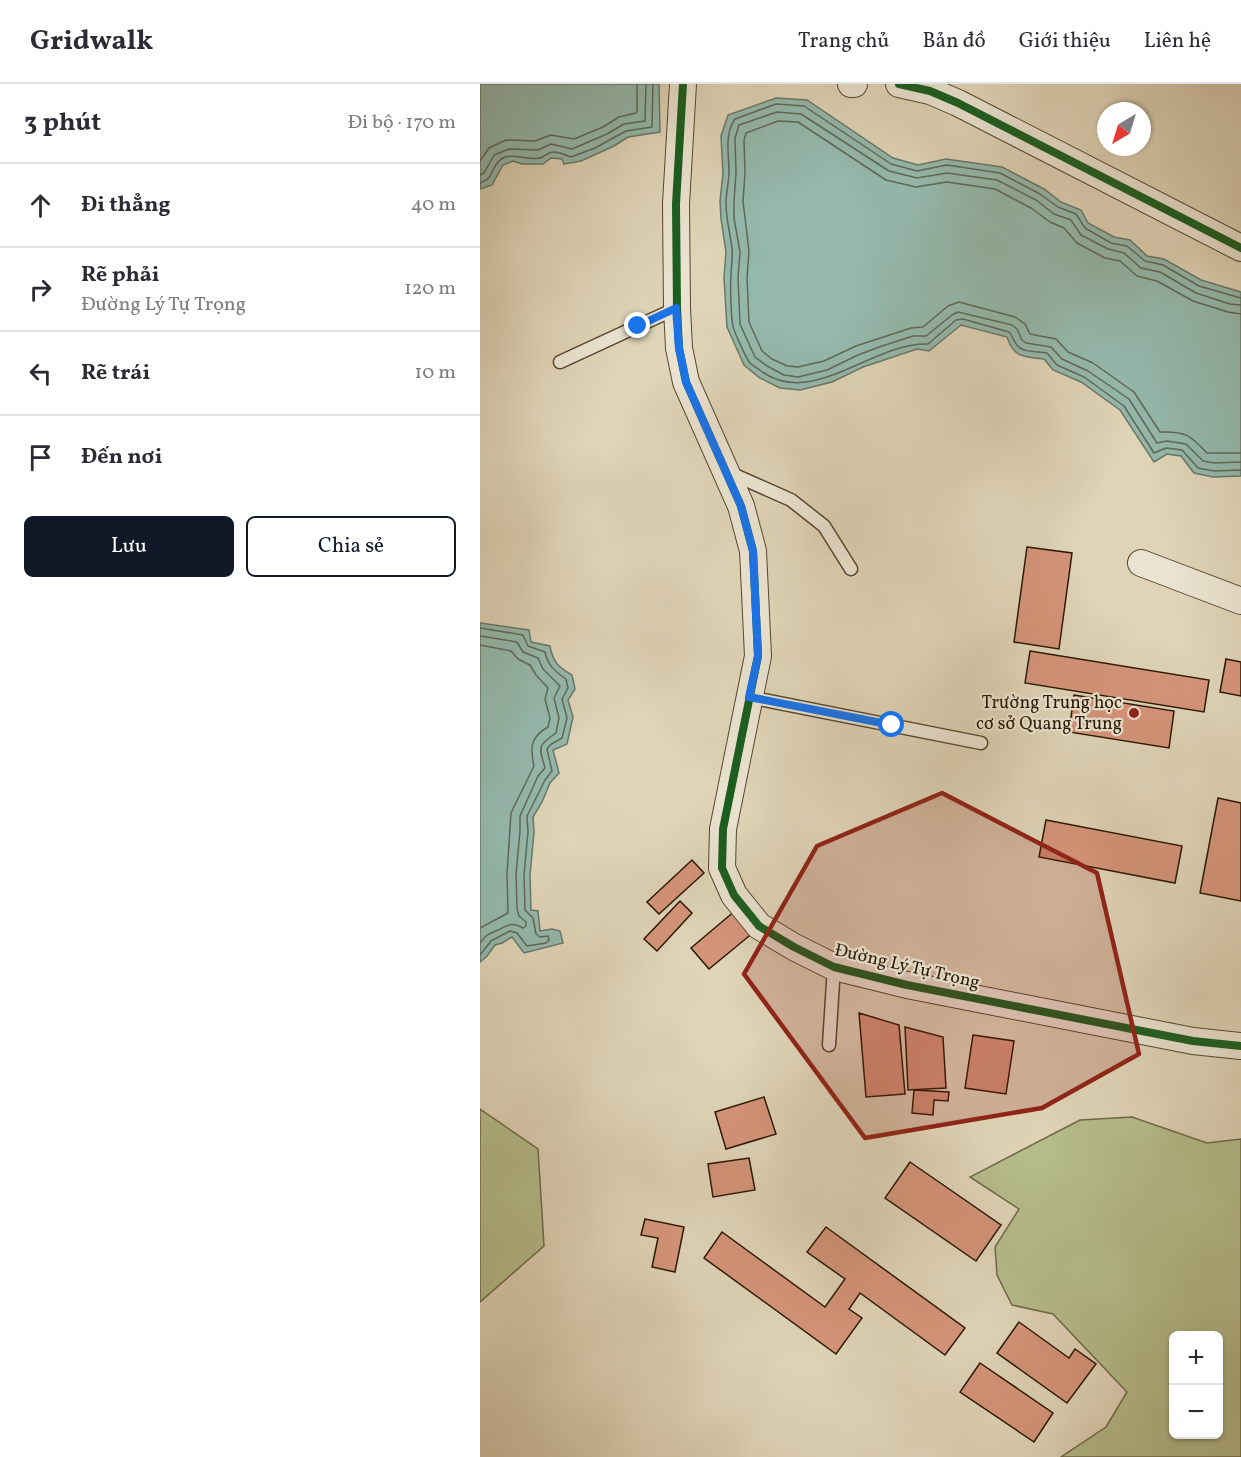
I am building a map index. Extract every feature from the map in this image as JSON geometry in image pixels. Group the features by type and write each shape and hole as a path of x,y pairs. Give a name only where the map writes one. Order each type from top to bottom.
{"street":[{"name":"Đường Lý Tự Trọng","path":"683,84 676,204 676,308 679,348 686,382 741,506 753,551 758,656 723,830 722,868 734,895 759,926 834,967 907,985 1193,1041 1241,1046"},
{"path":"899,84 930,91 958,103 1241,248"},
{"path":"1141,563 1241,601"}],"lane":[{"path":"560,362 676,308"},
{"path":"726,471 791,500 824,526 850,569"},
{"path":"749,697 981,743"},
{"path":"829,1045 834,967"}],"highlighted area":[{"path":"942,793 1097,873 1139,1054 1042,1108 865,1138 744,974 817,846"}],"green space":[{"path":"480,1109 538,1149 544,1246 480,1302"},
{"path":"1132,1117 1207,1143 1241,1139 1241,1457 1061,1457 1106,1427 1127,1392 1053,1314 1012,1305 997,1275 995,1247 1019,1209 970,1177 1080,1120"}],"water":[{"path":"480,84 659,84 660,132 628,137 581,161 564,164 562,159 551,158 543,164 522,164 513,161 503,165 492,185 480,189"},
{"path":"776,98 807,100 893,158 918,165 946,159 1002,167 1044,189 1061,202 1081,210 1088,223 1114,237 1130,240 1147,256 1164,259 1201,280 1241,292 1241,476 1213,477 1194,473 1181,456 1167,454 1154,462 1120,410 1081,382 1053,370 1044,359 1025,357 1017,353 1007,337 961,325 929,351 917,349 863,367 832,382 800,390 780,388 760,378 744,365 727,327 724,278 726,252 720,201 723,173 721,136 728,115"},
{"path":"480,623 529,630 531,642 550,646 557,664 572,675 575,689 568,700 573,717 567,744 553,750 559,773 550,783 533,817 530,875 531,910 538,911 540,931 552,929 560,931 563,943 524,953 512,937 495,945 480,962"}],"building":[{"path":"1027,547 1072,553 1059,649 1014,642"},
{"path":"1030,651 1209,680 1204,712 1025,683"},
{"path":"1226,659 1241,662 1241,696 1220,692"},
{"path":"1074,695 1174,711 1169,748 1069,732"},
{"path":"1218,798 1241,803 1241,901 1200,893"},
{"path":"1046,820 1182,846 1175,883 1039,857"},
{"path":"692,860 704,873 659,914 647,902"},
{"path":"680,901 692,913 657,951 644,939"},
{"path":"736,910 754,932 709,969 691,948"},
{"path":"859,1013 899,1025 905,1094 866,1097"},
{"path":"905,1027 943,1037 946,1088 908,1090"},
{"path":"973,1035 1014,1041 1006,1094 965,1088"},
{"path":"914,1090 949,1092 948,1101 934,1100 933,1115 912,1113"},
{"path":"764,1097 776,1134 726,1149 715,1112"},
{"path":"749,1158 755,1190 713,1197 708,1164"},
{"path":"910,1162 1001,1225 976,1261 885,1198"},
{"path":"645,1219 684,1227 675,1272 652,1267 658,1238 641,1235"},
{"path":"826,1227 965,1328 945,1355 860,1293 849,1309 862,1318 836,1354 704,1258 722,1232 825,1307 845,1279 807,1252"},
{"path":"1019,1322 1069,1358 1075,1349 1096,1364 1067,1403 997,1353"},
{"path":"980,1363 1053,1413 1034,1442 960,1392"}],"cycle path":[{"path":"683,84 676,204 679,348 686,382 741,506 753,551 758,656 723,829 722,868 734,895 759,926 834,967 907,985 1193,1041 1241,1046"},
{"path":"899,84 930,91 958,103 1241,248"}],"place":[{"name":"Trường Trung học cơ sở Quang Trung","path":"1134,713"}],"route":[{"path":"638,326 676,308 679,348 686,382 741,506 753,551 758,656 749,697 892,725"}]}
